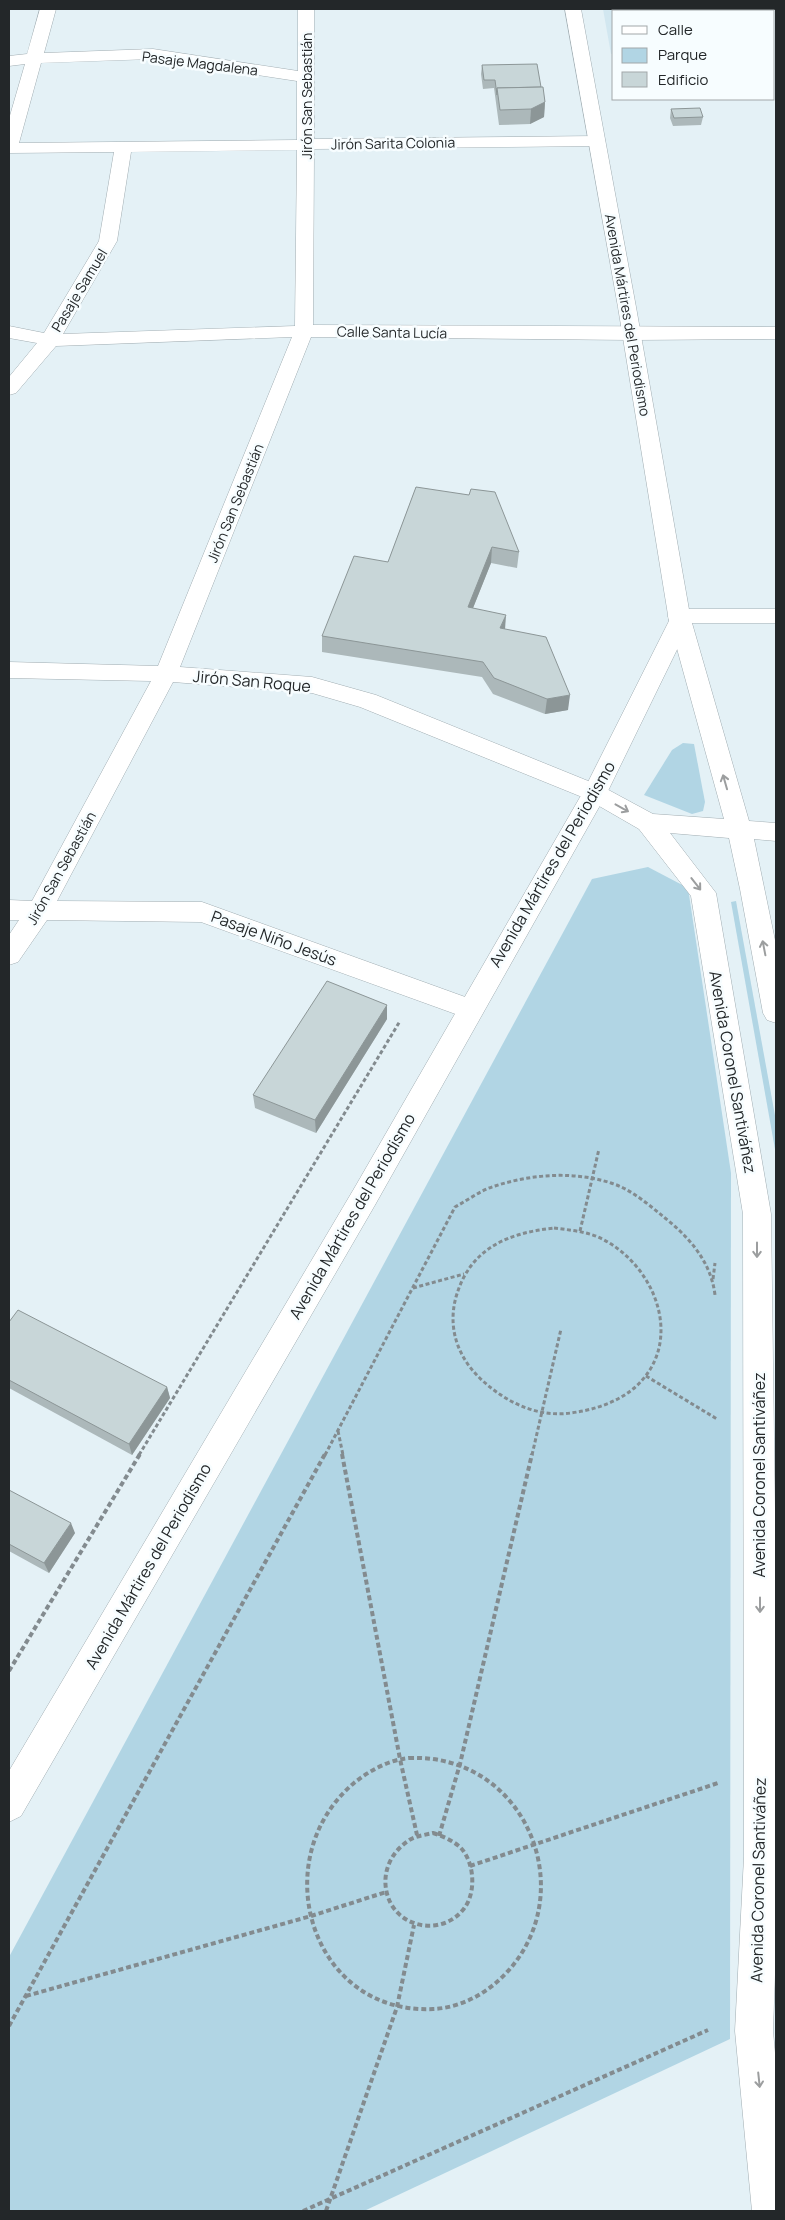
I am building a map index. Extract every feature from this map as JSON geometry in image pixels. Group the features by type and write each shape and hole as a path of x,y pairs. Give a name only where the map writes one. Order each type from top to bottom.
{"street":[{"path":"9,148 48,9"},
{"name":"Jirón San Sebastián","path":"9,955 40,910 166,674 304,331 306,9"},
{"name":"Avenida Mártires del Periodismo","path":"573,9 632,334 680,618 739,828"},
{"name":"Pasaje Magdalena","path":"9,61 34,58 152,54 306,77"},
{"name":"Jirón Sarita Colonia","path":"9,148 597,141"},
{"name":"Pasaje Samuel","path":"9,389 50,340 108,241 123,146"},
{"name":"Calle Santa Lucía","path":"9,332 50,340 304,331 632,334 776,333"},
{"path":"680,618 776,616"},
{"name":"Avenida Mártires del Periodismo","path":"9,1804 364,1196 595,793 680,618"},
{"name":"Jirón San Roque","path":"9,670 166,674 312,685 368,701 595,793"},
{"name":"Avenida Coronel Santiváñez","path":"595,793 648,823 703,893 767,1215 761,1778 769,1859 754,2031 772,2211"},
{"path":"648,823 776,832"},
{"path":"739,828 753,889 776,1013"},
{"name":"Pasaje Niño Jesús","path":"9,910 202,912 470,1009"}],"path":[{"path":"9,1672 418,990"},
{"path":"580,1232 599,1149"},
{"path":"9,2026 338,1431 455,1207 494,1186 534,1177 567,1175 612,1183 646,1202 679,1229 698,1250 713,1280 715,1298"},
{"path":"544,1229 580,1232 606,1241 629,1258 647,1278 658,1301 662,1327 657,1352 646,1376 631,1391 612,1403 597,1409 566,1415 542,1413 514,1404 490,1390 471,1370 457,1346 453,1321 455,1297 465,1274 480,1254 502,1240 526,1231 544,1229"},
{"path":"413,1288 465,1274"},
{"path":"439,1836 460,1764 561,1330"},
{"path":"646,1376 717,1419"},
{"path":"717,1410 717,1429"},
{"path":"338,1431 400,1760 417,1835"},
{"path":"435,1758 460,1764 467,1766 496,1785 520,1812 536,1844 542,1882 537,1919 523,1953 499,1983 468,2003 432,2010 397,2008 367,1995 342,1974 322,1947 311,1916 306,1881 312,1846 325,1816 345,1789 371,1771 400,1760 435,1758"},
{"path":"718,1773 718,1792"},
{"path":"470,1866 718,1783 761,1778"},
{"path":"433,1833 449,1839 462,1850 470,1866 472,1887 465,1908 449,1922 430,1927 414,1925 393,1908 386,1892 387,1864 399,1845 417,1835 433,1833"},
{"path":"26,1996 311,1916 386,1892"},
{"path":"326,2211 397,2008 414,1925"},
{"path":"303,2211 718,2026"}],"shaded area":[{"path":"603,9 716,9 612,10 611,54"}],"green space":[{"path":"683,743 694,744 705,802 703,811 692,814 644,795 672,750"},
{"path":"648,867 688,888 731,1173 730,2039 364,2211 9,2211 9,1957 592,879"},
{"path":"736,901 776,1121 776,1155 731,902"}],"building":[{"path":"537,64 541,87 497,88 497,95 495,80 484,80 482,65"},
{"path":"543,87 545,102 531,109 500,110 497,88"},
{"path":"700,108 703,117 674,118 671,109"},
{"path":"416,487 469,495 471,489 495,492 519,552 492,547 468,607 506,615 500,628 546,637 570,695 547,699 494,678 483,662 322,636 354,556 388,562"},
{"path":"327,981 387,1005 315,1120 253,1095"},
{"path":"18,1310 167,1387 129,1444 9,1380 9,1322"},
{"path":"9,1490 71,1523 44,1563 9,1544"}]}
